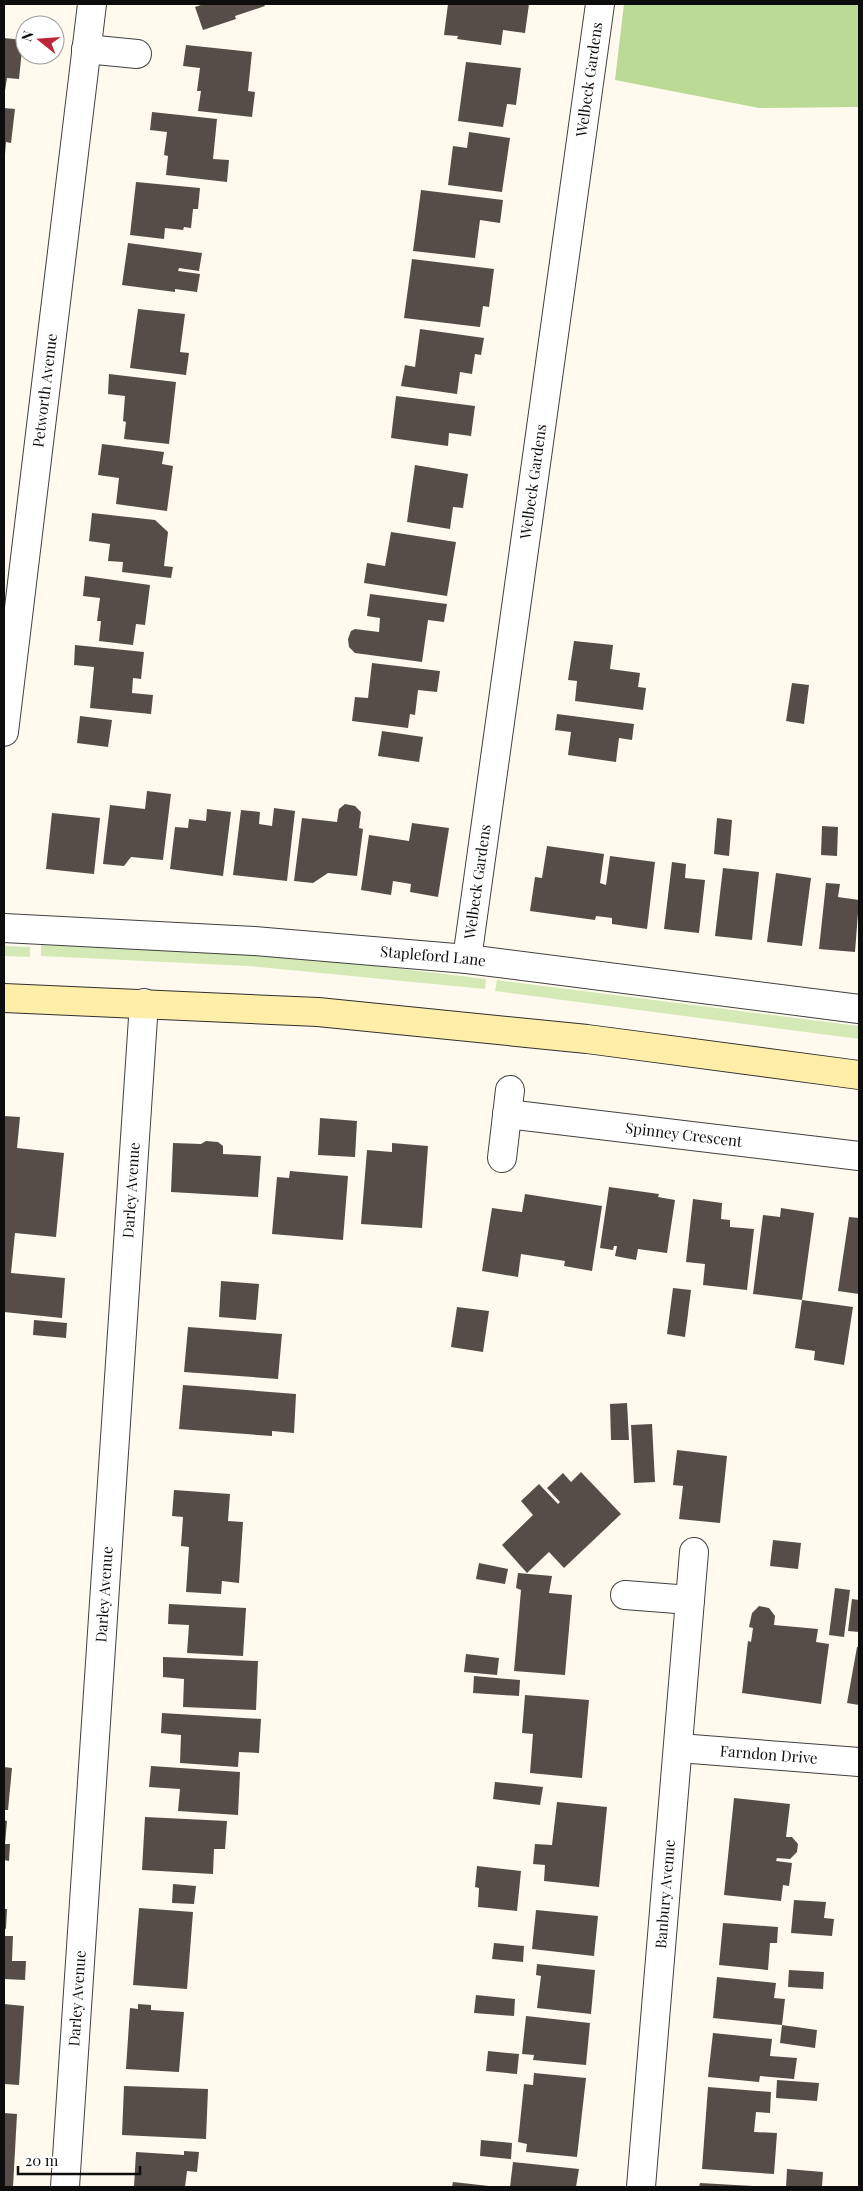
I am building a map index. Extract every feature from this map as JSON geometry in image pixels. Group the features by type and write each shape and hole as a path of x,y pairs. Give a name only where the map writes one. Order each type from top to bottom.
{"main road":[{"path":"4,998 318,1012 587,1039 859,1075"}],"street":[{"name":"Petworth Avenue","path":"4,732 92,4"},
{"name":"Welbeck Gardens","path":"467,959 600,4"},
{"path":"86,49 137,54"},
{"name":"Stapleford Lane","path":"4,928 254,941 467,959 859,1009"},
{"name":"Darley Avenue","path":"65,2187 144,1003"},
{"name":"Spinney Crescent","path":"502,1158 508,1102 859,1156"},
{"name":"Banbury Avenue","path":"641,2187 694,1552"},
{"path":"625,1595 690,1600"},
{"name":"Farndon Drive","path":"679,1748 859,1762"}],"green space":[{"path":"624,4 859,4 859,107 759,108 615,80"},
{"path":"41,945 153,949 264,956 486,979 485,989 248,966 41,956"},
{"path":"4,946 30,947 30,957 4,956"},
{"path":"497,980 859,1026 859,1039 495,991"}],"building":[{"path":"201,4 264,4 265,6 235,16 236,19 203,30 195,7"},
{"path":"448,4 529,4 525,33 503,30 501,45 457,39 458,36 444,35"},
{"path":"4,38 15,39 15,65 20,65 19,79 7,78 5,91"},
{"path":"186,45 252,52 248,91 255,92 252,117 198,111 201,91 197,91 200,68 183,66"},
{"path":"466,62 521,68 516,105 507,104 503,127 458,121"},
{"path":"4,108 15,109 11,143 6,142 5,154"},
{"path":"152,112 217,119 213,159 229,160 227,182 166,175 168,156 164,155 167,132 150,130"},
{"path":"469,132 510,138 502,192 448,185 453,146 467,148"},
{"path":"136,182 200,188 198,209 193,209 191,228 184,227 183,230 165,228 164,239 130,235"},
{"path":"421,190 503,200 500,223 480,220 475,258 413,251"},
{"path":"128,243 202,253 199,271 179,268 178,271 200,274 197,292 175,289 175,292 122,285"},
{"path":"412,259 494,269 489,307 483,306 480,327 404,318"},
{"path":"138,309 185,314 180,352 189,353 186,375 130,368"},
{"path":"420,329 484,338 481,355 475,354 472,374 460,372 457,394 401,386 405,365 415,367"},
{"path":"109,374 176,382 169,444 124,439 126,422 123,421 125,396 108,394"},
{"path":"396,396 475,406 471,436 449,433 448,446 391,438"},
{"path":"102,444 164,452 162,464 173,466 167,511 116,504 119,478 98,475"},
{"path":"415,465 468,474 463,508 453,507 450,529 407,522"},
{"path":"92,513 155,520 168,532 164,566 173,567 171,578 122,572 123,562 108,561 110,544 89,541"},
{"path":"391,532 456,542 447,596 364,583 367,563 385,566"},
{"path":"85,576 150,585 145,625 136,624 133,645 99,641 101,621 97,621 100,598 83,596"},
{"path":"370,594 447,604 444,622 428,620 422,662 355,653 349,647 348,639 351,631 355,629 379,632 380,618 367,616"},
{"path":"574,641 613,645 610,669 640,673 638,687 646,688 643,710 575,701 577,681 568,680"},
{"path":"75,645 144,652 141,679 133,678 132,693 153,695 151,714 90,708 94,667 74,665"},
{"path":"372,663 440,671 437,692 418,690 415,715 410,714 408,728 352,721 355,697 368,698"},
{"path":"792,683 809,685 804,724 786,721"},
{"path":"557,714 634,724 632,740 619,738 616,762 568,755 571,732 555,730"},
{"path":"80,716 112,720 108,747 77,743"},
{"path":"382,731 423,737 419,762 378,756"},
{"path":"147,791 171,794 163,860 131,857 124,866 103,864 110,805 145,809"},
{"path":"345,804 355,806 361,812 359,828 363,829 357,876 328,873 313,883 294,881 302,818 337,822 339,809"},
{"path":"274,808 295,811 287,881 233,875 241,810 260,812 259,824 272,826"},
{"path":"207,809 231,812 223,876 170,869 175,827 188,828 189,819 206,821"},
{"path":"52,813 100,818 94,874 46,869"},
{"path":"717,818 732,820 729,856 714,854"},
{"path":"412,823 449,828 438,897 410,892 411,884 393,881 391,895 361,890 369,835 409,841"},
{"path":"822,826 838,827 837,856 821,855"},
{"path":"547,846 604,854 600,883 606,885 610,856 655,862 647,929 612,924 612,918 596,916 595,920 530,911 535,877 542,878"},
{"path":"672,862 686,864 685,878 705,880 699,933 664,929"},
{"path":"723,868 759,872 752,940 715,936"},
{"path":"776,873 811,878 802,946 767,942"},
{"path":"826,883 840,884 838,897 859,900 855,952 819,949"},
{"path":"4,1116 20,1117 17,1148 64,1153 56,1237 15,1233 11,1273 65,1278 62,1318 4,1312"},
{"path":"320,1118 357,1121 355,1157 318,1155"},
{"path":"206,1141 218,1142 223,1146 223,1154 261,1156 258,1197 171,1192 173,1143 201,1144"},
{"path":"392,1143 428,1146 422,1228 361,1224 367,1150 392,1152"},
{"path":"290,1171 348,1176 343,1240 272,1234 277,1177 289,1178"},
{"path":"609,1187 659,1194 658,1197 675,1200 667,1253 638,1249 636,1260 615,1256 617,1246 614,1246 613,1250 600,1248"},
{"path":"525,1194 602,1206 592,1271 564,1266 565,1261 521,1254 518,1277 482,1271 492,1208 522,1212"},
{"path":"693,1199 722,1203 721,1219 730,1220 730,1227 754,1229 747,1290 703,1285 705,1264 686,1262"},
{"path":"781,1208 814,1213 802,1300 753,1294 763,1215 780,1217"},
{"path":"849,1217 859,1218 859,1294 838,1291"},
{"path":"221,1281 259,1284 256,1320 219,1317"},
{"path":"673,1288 691,1290 685,1337 667,1334"},
{"path":"802,1300 853,1307 844,1365 814,1360 815,1351 795,1348"},
{"path":"457,1307 489,1311 483,1352 451,1347"},
{"path":"34,1320 67,1323 66,1338 33,1335"},
{"path":"188,1327 282,1334 278,1379 184,1372"},
{"path":"183,1385 296,1394 294,1433 272,1431 272,1436 179,1429"},
{"path":"627,1403 629,1440 611,1440 610,1404"},
{"path":"652,1424 655,1482 634,1483 631,1425"},
{"path":"677,1450 727,1456 720,1523 679,1519 683,1486 673,1485"},
{"path":"581,1472 621,1514 564,1568 549,1552 527,1573 502,1545 533,1515 521,1501 539,1484 558,1504 560,1502 547,1488 563,1473 571,1482"},
{"path":"174,1490 230,1494 228,1521 243,1522 239,1583 222,1581 221,1594 186,1592 189,1547 181,1546 183,1517 172,1516"},
{"path":"773,1540 801,1543 798,1569 770,1566"},
{"path":"479,1563 508,1569 505,1584 476,1579"},
{"path":"518,1573 552,1576 549,1593 572,1595 565,1675 514,1671 521,1590 516,1588"},
{"path":"835,1588 850,1590 844,1637 829,1635"},
{"path":"852,1599 859,1600 859,1632 848,1631"},
{"path":"169,1604 246,1608 243,1656 187,1653 189,1625 168,1624"},
{"path":"759,1606 769,1608 775,1616 774,1625 818,1629 816,1642 829,1644 821,1704 742,1693 748,1641 751,1642 753,1628 749,1627 752,1613"},
{"path":"857,1647 859,1647 859,1705 847,1703"},
{"path":"466,1654 499,1658 497,1675 464,1672"},
{"path":"163,1657 258,1661 256,1710 183,1707 184,1679 163,1677"},
{"path":"474,1676 520,1680 519,1696 473,1693"},
{"path":"525,1695 589,1700 582,1778 530,1773 533,1734 522,1733"},
{"path":"162,1713 261,1719 259,1753 239,1752 238,1767 180,1763 181,1735 161,1733"},
{"path":"151,1766 240,1772 238,1815 178,1811 180,1789 149,1787"},
{"path":"4,1767 12,1768 8,1810 4,1810"},
{"path":"495,1782 543,1787 540,1805 493,1799"},
{"path":"734,1798 790,1804 786,1837 792,1837 798,1844 797,1852 790,1859 777,1858 776,1861 792,1863 789,1886 783,1885 781,1901 724,1895"},
{"path":"557,1802 607,1807 599,1887 544,1881 545,1865 533,1864 535,1844 552,1845"},
{"path":"145,1817 227,1821 225,1849 214,1849 213,1874 142,1870"},
{"path":"4,1820 7,1821 5,1844 10,1844 9,1861 4,1860"},
{"path":"477,1866 521,1871 517,1911 478,1907 479,1888 475,1887"},
{"path":"173,1884 196,1886 194,1904 172,1903"},
{"path":"794,1900 826,1902 824,1918 834,1919 832,1936 791,1933"},
{"path":"139,1908 193,1912 187,1989 133,1985"},
{"path":"4,1909 7,1909 6,1929 4,1928"},
{"path":"536,1910 598,1916 594,1956 532,1949"},
{"path":"723,1923 778,1927 777,1943 770,1943 768,1970 719,1965"},
{"path":"4,1936 13,1936 12,1961 26,1961 25,1980 4,1979"},
{"path":"494,1943 524,1946 523,1962 492,1959"},
{"path":"537,1964 595,1970 591,2014 537,2008 541,1976 536,1975"},
{"path":"789,1970 824,1972 823,1989 788,1987"},
{"path":"717,1977 776,1983 774,1998 785,1999 782,2025 713,2018"},
{"path":"476,1995 515,1999 514,2016 474,2013"},
{"path":"4,2004 24,2006 19,2085 4,2084"},
{"path":"138,2004 151,2005 151,2010 184,2012 179,2072 126,2069 130,2008 138,2009"},
{"path":"526,2016 590,2023 586,2065 533,2060 534,2055 522,2054"},
{"path":"782,2025 817,2030 815,2048 780,2043"},
{"path":"713,2033 772,2039 770,2056 797,2058 794,2079 760,2076 759,2082 708,2077"},
{"path":"488,2051 519,2054 517,2074 486,2071"},
{"path":"534,2073 586,2078 577,2157 526,2152 527,2144 518,2142 524,2084 533,2085"},
{"path":"777,2080 819,2083 817,2101 776,2098"},
{"path":"124,2086 208,2089 206,2139 122,2135"},
{"path":"708,2087 771,2092 770,2113 756,2112 754,2132 777,2133 774,2174 702,2169"},
{"path":"4,2113 17,2114 13,2187 4,2187"},
{"path":"481,2140 512,2143 511,2159 480,2156"},
{"path":"184,2151 199,2152 197,2172 187,2171 185,2187 134,2187 136,2152 184,2155"},
{"path":"513,2162 579,2169 576,2187 510,2187"},
{"path":"787,2169 823,2172 822,2187 786,2187"},
{"path":"453,2182 489,2186 489,2187 452,2187"},
{"path":"700,2183 753,2186 753,2187 699,2187"}]}
